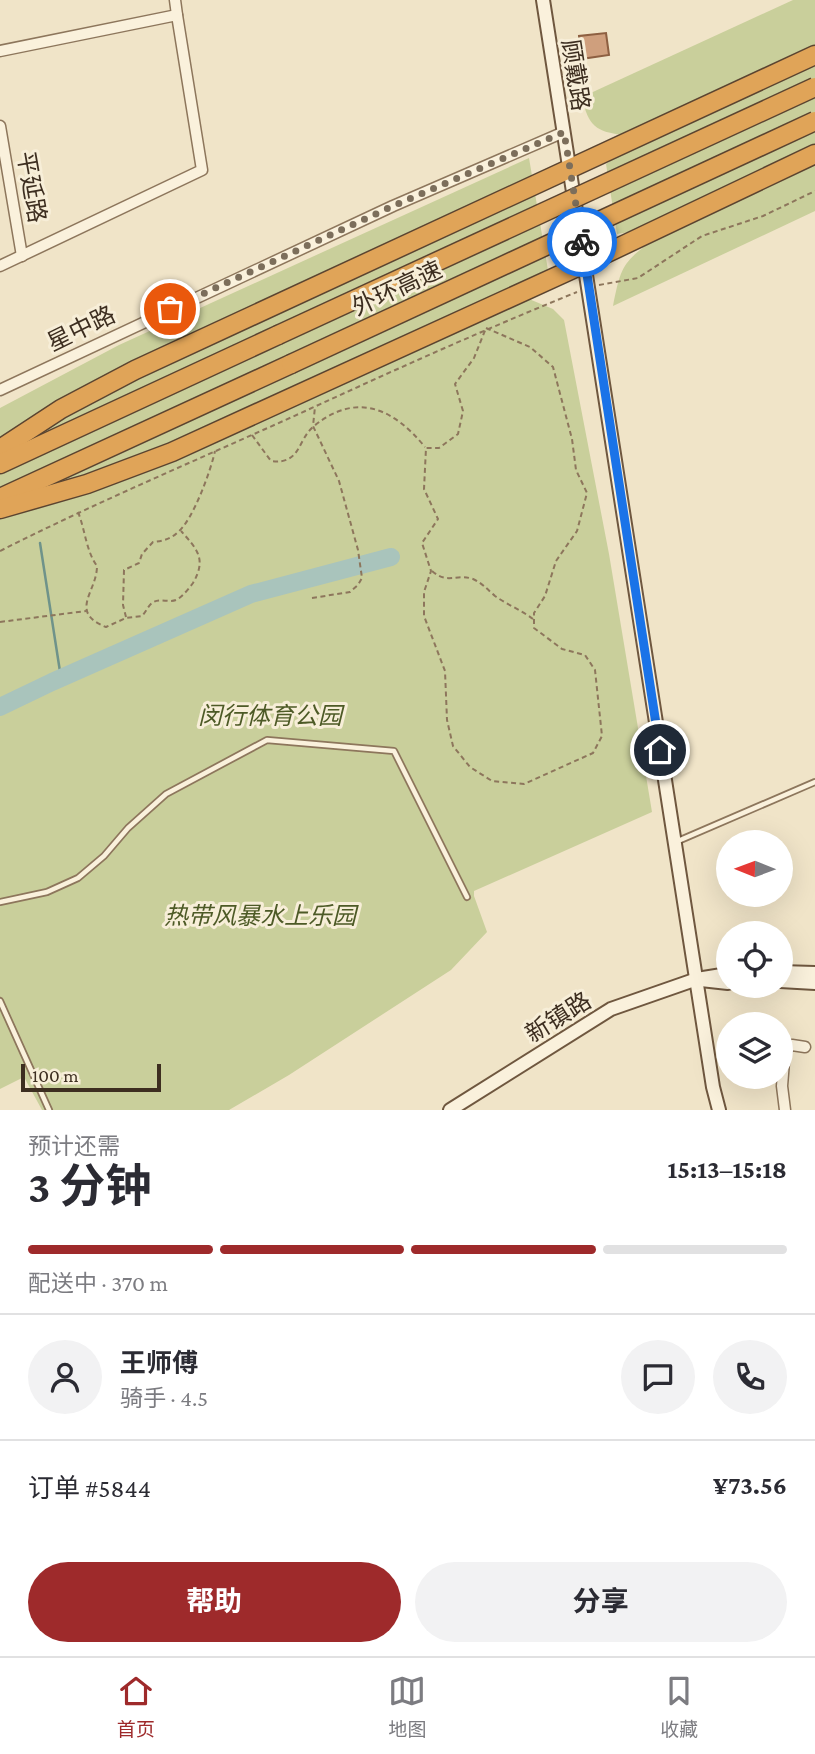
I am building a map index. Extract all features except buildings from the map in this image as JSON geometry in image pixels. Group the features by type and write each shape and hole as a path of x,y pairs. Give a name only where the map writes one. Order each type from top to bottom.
{"highway":[{"path":"0,449 61,409 135,370 815,55"},
{"name":"外环高速","path":"0,464 815,87"},
{"name":"外环高速","path":"0,498 815,121"},
{"path":"0,509 87,484 172,452 586,263 815,154"}],"main road":[{"name":"顾戴路","path":"543,0 713,1087 719,1110"},
{"path":"793,972 815,973"},
{"name":"新镇路","path":"450,1110 611,1009 697,979 716,976"},
{"path":"697,979 716,981"},
{"path":"793,982 815,984"}],"street":[{"path":"0,266 202,170 175,0"},
{"path":"0,51 177,15"},
{"name":"平延路","path":"0,126 22,256"},
{"name":"星中路","path":"0,390 393,206 564,132"},
{"path":"785,1110 782,1086 785,1049 792,1045 805,1047"}],"lane":[{"path":"0,902 47,892 78,878 166,794 267,740 394,751 467,897"},
{"path":"675,842 815,782"},
{"path":"0,1001 49,1110"}],"path":[{"path":"0,551 78,512 486,328 589,287 638,278 702,236 763,216 815,191"},
{"path":"426,448 439,448 458,434 463,411 455,384 474,358 486,328"},
{"path":"431,570 424,592 424,616 444,671 447,720 453,746 470,767 492,781 524,784 593,753 602,736 595,670 585,655 562,649 534,628 534,613 545,596 556,561 577,531 587,494 576,470 572,439 553,367 530,347 486,328"},
{"path":"251,434 271,460 281,462 289,459 298,451 313,426 315,406"},
{"path":"313,426 351,408 368,407 383,411 414,433 426,448 424,488 438,519 422,543 431,570 439,577 470,578 484,584 496,597 534,619"},
{"path":"312,598 350,592 359,585 362,578 358,551 339,481 313,426"},
{"path":"126,618 124,570 139,563 153,542 163,541 181,530 206,480 215,450"},
{"path":"78,512 91,558 97,566 94,585 86,604 87,611 96,623 106,627 126,618 142,616 150,604 156,601 177,600 195,579 201,567 199,555 181,530"},
{"path":"0,622 87,611"}],"green space":[{"path":"793,0 815,0 815,48 624,135 600,129 587,115 582,97"},
{"path":"815,65 815,146 630,232 617,234 606,164 619,155"},
{"name":"闵行体育公园","path":"529,158 551,288 529,299 553,309 564,320 609,554 652,812 474,891 487,932 451,970 289,1075 229,1110 42,1110 24,1077 0,1089 0,408 119,345"},
{"path":"815,164 815,211 613,306 618,282 625,266 636,253 656,238"}],"waterway":[{"path":"40,543 61,678"},
{"path":"0,707 251,594 391,557"}],"way so far":[{"path":"170,309 393,206 564,132 582,242"}],"route":[{"path":"582,242 660,750"}],"park label":[{"name":"热带风暴水上乐园","path":"260,915"}]}
